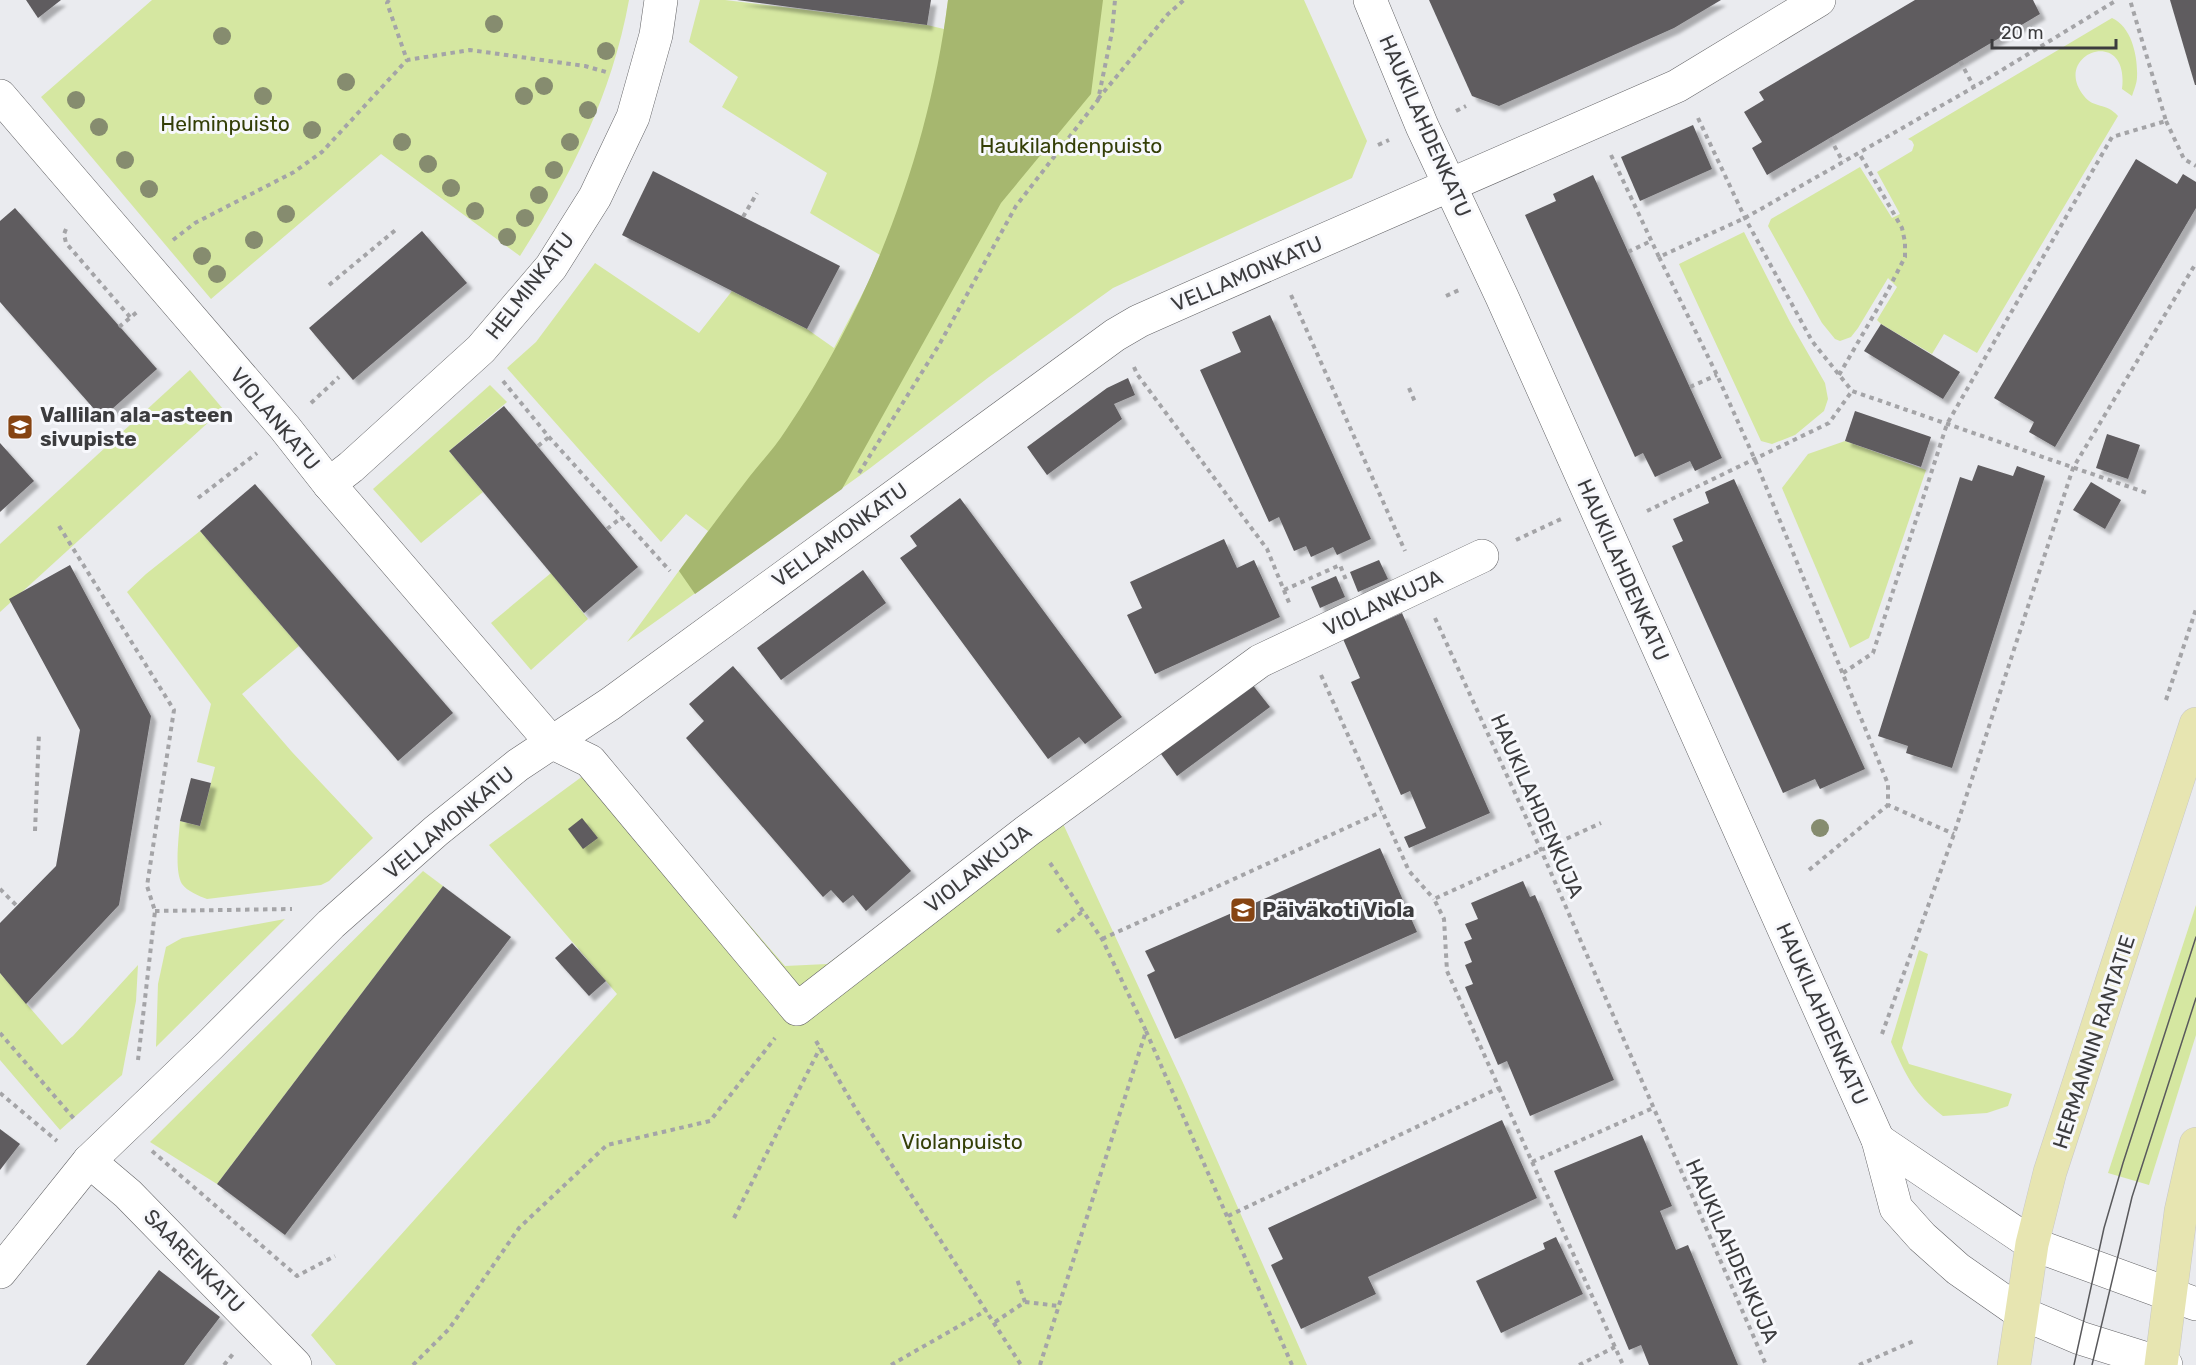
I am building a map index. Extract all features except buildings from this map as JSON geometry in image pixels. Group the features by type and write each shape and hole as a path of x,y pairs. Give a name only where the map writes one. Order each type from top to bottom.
{"main road":[{"name":"HERMANNIN RANTATIE","path":"2014,1365 2032,1244 2050,1172 2196,724"},
{"path":"2163,1365 2184,1300 2181,1212 2196,1144"}],"street":[{"name":"HELMINKATU","path":"329,484 351,467 481,349 551,267 595,197 633,117 656,34 661,0"},
{"name":"HAUKILAHDENKATU","path":"1370,0 1422,126 1502,297 1878,1140 1896,1209 1922,1237 1958,1269 2021,1313 2080,1338 2163,1365"},
{"name":"VELLAMONKATU","path":"0,1272 77,1154 436,831 518,765 610,704 1115,335 1139,321 1677,86 1819,0"},
{"name":"VIOLANKATU","path":"0,96 551,742"},
{"name":"VIOLANKUJA","path":"797,1009 1027,831 1260,661 1482,556"},
{"path":"551,742 590,761 797,1009"},
{"path":"1878,1140 2032,1244 2184,1300"},
{"name":"SAARENKATU","path":"77,1154 128,1194 295,1365"}],"path":[{"path":"389,0 387,3 407,60"},
{"path":"1098,100 1112,32 1115,0"},
{"path":"857,477 939,345 1016,206 1168,14 1184,0"},
{"path":"1659,257 1745,218 1974,87 2117,0"},
{"path":"2130,0 2166,121 2184,159 2196,166"},
{"path":"171,241 195,223 294,172 322,152 407,60 470,50 585,66 610,73"},
{"path":"1960,61 1974,87"},
{"path":"1697,115 1745,218 1812,340 1852,391 2147,493"},
{"path":"1843,673 1873,653 1947,424 2112,137 2166,121"},
{"path":"1830,138 1843,162"},
{"path":"1839,375 1905,257 1902,228 1859,153"},
{"path":"1625,186 1717,375 1755,460 1888,784 1888,805"},
{"path":"743,217 757,193"},
{"path":"67,226 64,234 66,243 130,317"},
{"path":"329,285 398,228"},
{"path":"1628,252 1651,241"},
{"name":"HAUKILAHDENKUJA","path":"1278,260 1420,585 1541,850 1766,1365"},
{"path":"1882,1034 1954,834 2073,468 2196,262"},
{"path":"120,327 145,305"},
{"path":"1137,374 1267,549 1381,812 1409,871 1434,899 1444,919 1448,971 1623,1365"},
{"path":"1690,387 1717,375"},
{"path":"501,380 549,437 670,571"},
{"path":"1408,388 1414,402"},
{"path":"1647,511 1829,423 1852,391"},
{"path":"538,447 549,437"},
{"path":"198,498 265,447"},
{"path":"607,529 622,517"},
{"path":"59,526 174,710 147,886 155,911 138,1065"},
{"path":"1284,591 1340,565 1342,571"},
{"path":"34,831 39,733"},
{"path":"1888,805 1954,834"},
{"path":"1809,870 1888,805"},
{"path":"1102,939 1381,812"},
{"path":"1434,899 1601,823"},
{"path":"1027,831 1102,939 1146,1030 1292,1365"},
{"path":"0,889 17,906"},
{"path":"155,911 315,909 331,924"},
{"path":"1058,932 1083,911"},
{"path":"413,1365 449,1329 519,1228 607,1144 710,1121 797,1009 857,1110 1021,1365"},
{"path":"1040,1365 1146,1030"},
{"path":"0,1033 73,1118"},
{"path":"734,1218 820,1048"},
{"path":"1228,1216 1498,1088"},
{"path":"0,1093 77,1154"},
{"path":"1532,1162 1653,1108"},
{"path":"154,1152 297,1275 335,1256"},
{"path":"1017,1279 1025,1302"},
{"path":"995,1322 1025,1302 1059,1306"},
{"path":"891,1365 987,1310"},
{"path":"1859,1365 1916,1340"},
{"path":"1579,1365 1615,1347"}],"green space":[{"name":"Helminpuisto","path":"152,0 629,0 612,68 587,133 556,195 520,256 381,154 211,299 41,97"},
{"name":"Haukilahdenpuisto","path":"700,0 725,0 944,29 948,0 1304,0 1367,141 1352,178 1113,288 989,377 869,469 627,642 708,531 686,514 661,542 507,368 536,342 595,263 699,333 732,291 807,329 834,348 880,255 810,213 827,173 722,107 738,77 689,42"},
{"path":"948,0 1103,0 1091,94 1001,203 842,489 695,594 679,571 786,430 817,381 870,278 911,169 927,113"},
{"path":"2112,18 2119,22 2129,35 2135,52 2137,79 2132,96 2122,89 2121,69 2115,57 2105,52 2093,52 2083,58 2077,68 2076,81 2084,96 2092,103 2109,109 2118,116 1977,353 1944,334 1932,354 1881,324 1877,320 1897,287 1888,278 1851,337 1840,341 1835,339 1822,323 1768,226 1771,219 1860,167 1892,218 1900,214 1877,172 1912,151 1914,145 1908,139"},
{"path":"1744,232 1790,322 1825,383 1828,399 1824,411 1795,435 1772,444 1761,441 1679,264"},
{"path":"190,370 223,409 0,612 0,544"},
{"path":"490,385 507,402 449,451 483,492 421,543 373,489"},
{"path":"1845,441 1926,470 1869,638 1850,648 1782,488 1808,454"},
{"path":"200,531 299,646 242,694 292,752 373,838 329,881 321,885 207,899 182,884 178,871 180,821 200,826 215,767 197,762 211,704 127,592"},
{"path":"551,573 588,619 531,670 491,623"},
{"name":"Violanpuisto","path":"606,759 785,966 827,964 1049,801 1059,815 1184,1085 1307,1365 336,1365 311,1335 617,994 489,845"},
{"path":"423,871 443,886 217,1184 150,1142"},
{"path":"2196,905 2196,1035 2149,1185 2108,1173"},
{"path":"285,919 156,1047 158,984 166,947 182,938"},
{"path":"1919,950 1928,954 1902,1048 1909,1064 2012,1094 2008,1106 1987,1113 1943,1116 1924,1099 1906,1074 1891,1042"},
{"path":"138,965 136,1001 122,1075 60,1130 0,1060 0,973 62,1045"}],"tram line":[{"path":"2074,1365 2104,1228 2196,937"},
{"path":"2092,1365 2132,1197 2196,998"}],"place":[{"name":"Vallilan ala-asteen sivupiste","path":"20,427"},
{"name":"Päiväkoti Viola","path":"1243,910"}]}
